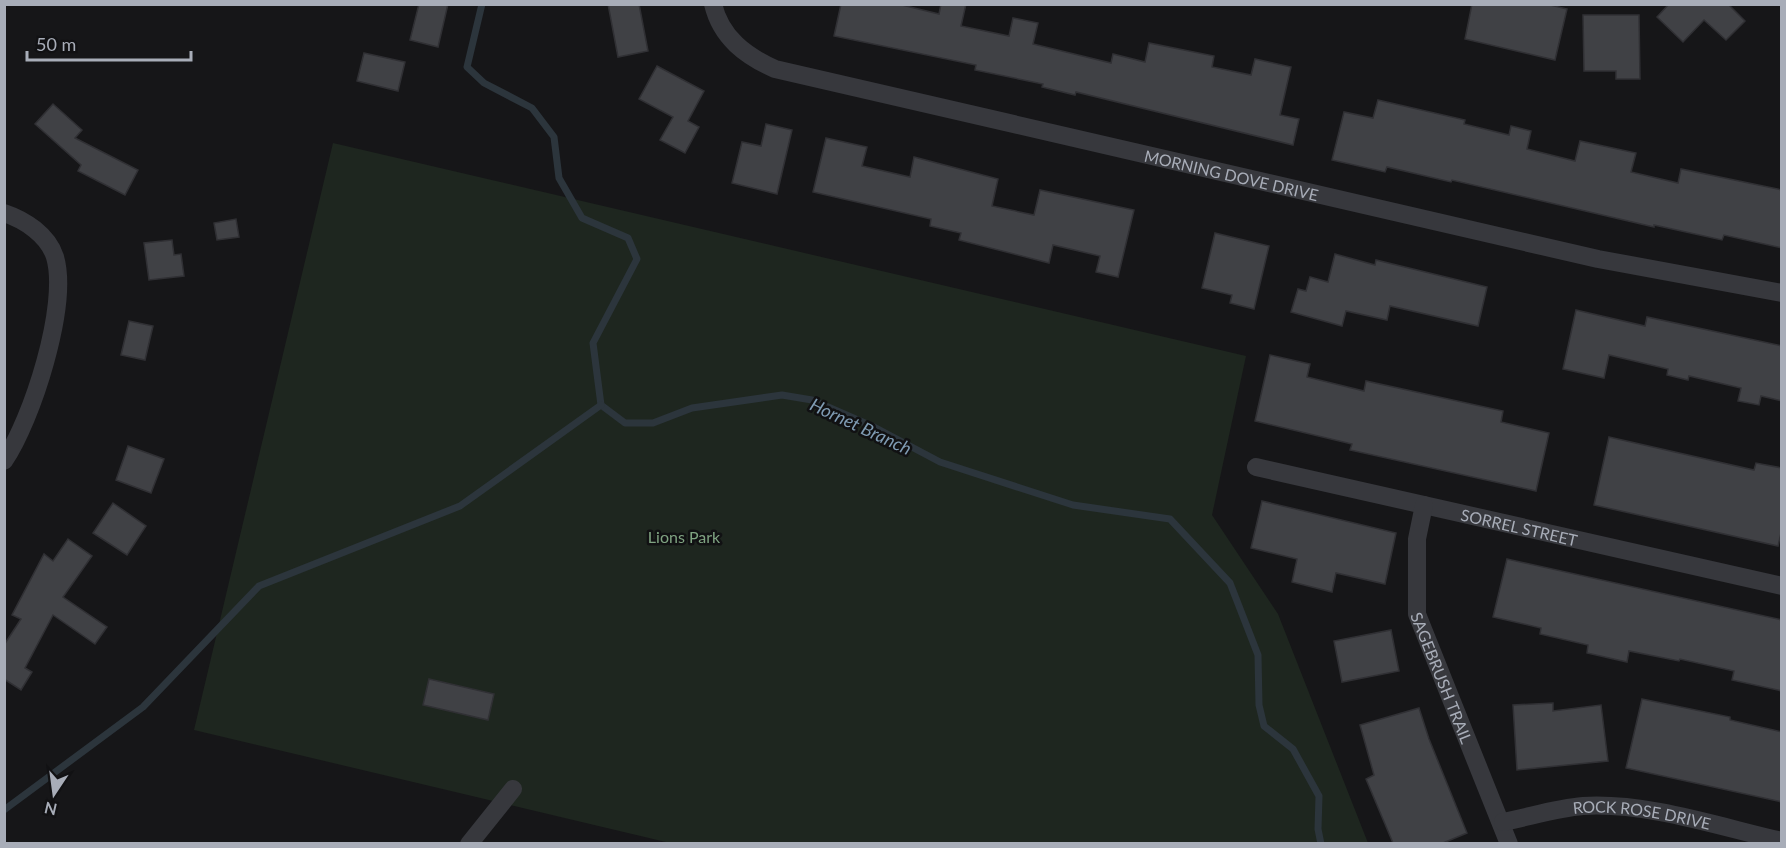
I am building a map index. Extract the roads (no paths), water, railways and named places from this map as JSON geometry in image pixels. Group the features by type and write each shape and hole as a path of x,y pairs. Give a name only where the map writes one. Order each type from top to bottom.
{"street":[{"name":"MORNING DOVE DRIVE","path":"713,4 716,16 729,37 749,57 775,69 1598,259 1782,293"},
{"path":"4,213 36,229 54,256 56,309 42,374 25,424 4,461"},
{"name":"SORREL STREET","path":"1256,467 1782,586"},
{"name":"SAGEBRUSH TRAIL","path":"1424,505 1417,539 1418,614 1503,822 1509,843"},
{"path":"469,843 513,789"},
{"name":"ROCK ROSE DRIVE","path":"1503,822 1582,806 1610,806 1640,809 1782,841"}],"waterway":[{"name":"Hornet Branch","path":"482,4 467,67 484,83 532,108 554,137 559,178 582,218 628,238 637,259 593,343 601,405 625,423 653,423 692,408 782,395 812,400 874,427 940,462 1073,505 1170,519 1230,583 1258,655 1259,705 1264,726 1293,749 1319,796 1318,829 1321,844"},
{"path":"4,810 143,707 259,586 460,506 601,405"}],"park label":[{"name":"Lions Park","path":"684,536"}]}
